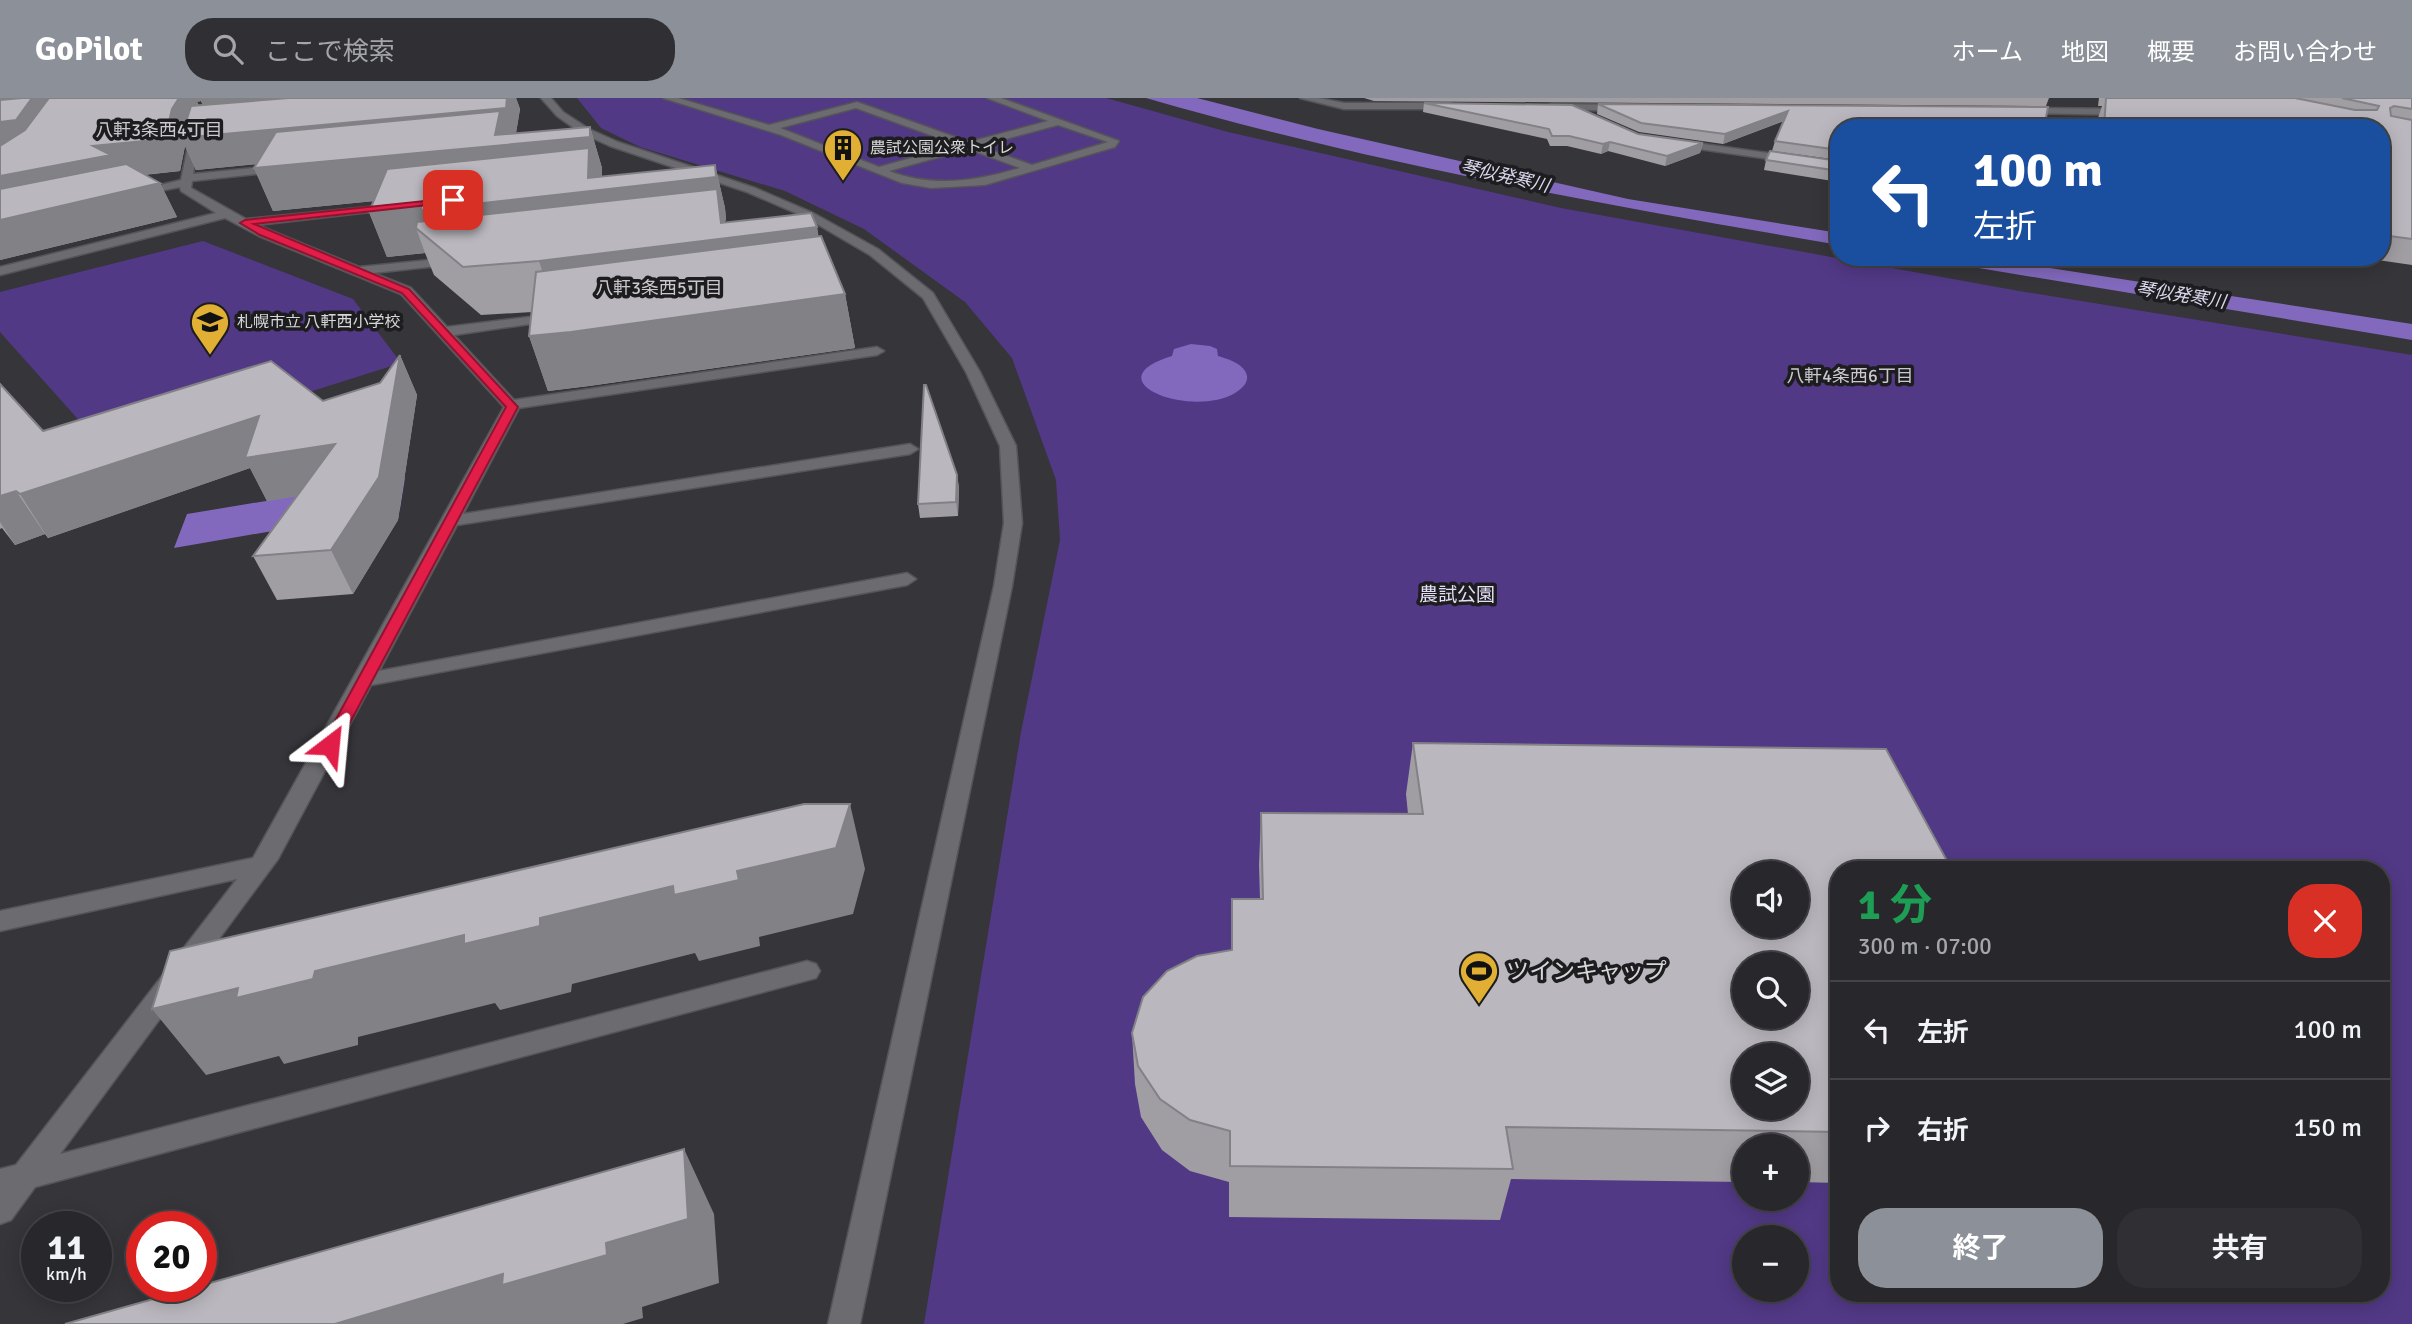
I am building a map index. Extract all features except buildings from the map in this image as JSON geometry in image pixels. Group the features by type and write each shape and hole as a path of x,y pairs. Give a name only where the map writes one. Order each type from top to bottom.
{"street":[{"path":"546,98 560,114 584,131 614,144 751,190 809,215 874,252 928,296 973,372 1008,446 1013,523 1003,586 844,1324"},
{"path":"668,98 770,128 906,181 957,185 985,183 1111,145 1114,141 992,98"},
{"path":"1305,98 1344,106 1387,102 1464,107"},
{"path":"2012,108 2024,111 2140,112 2116,98"},
{"path":"770,128 877,100"},
{"path":"200,107 216,102"},
{"path":"216,102 194,141 185,189 263,233 406,291 511,405"},
{"path":"858,105 1033,169"},
{"path":"1543,107 1636,108"},
{"path":"1569,108 1591,118"},
{"path":"2109,112 2117,119"},
{"path":"879,170 1060,121"},
{"path":"200,131 214,130"},
{"path":"1663,142 1830,165"},
{"path":"126,195 187,180 298,167"},
{"path":"0,271 235,218 406,205"},
{"path":"357,271 468,258"},
{"path":"443,332 578,314"},
{"path":"511,405 877,351"},
{"path":"0,1210 13,1180 271,853 511,405"},
{"path":"451,521 910,449"},
{"path":"366,680 907,579"},
{"path":"0,921 261,865"},
{"path":"13,1180 807,971"}],"green space":[{"name":"農試公園","path":"577,98 1106,98 1228,132 1561,208 1830,257 1830,266 1881,266 2412,355 2412,1324 924,1324 1021,732 1060,540 1056,480 1012,358 965,302 864,229 785,191 640,147 601,128"},
{"path":"203,241 353,299 401,363 110,455 0,332 0,292"}],"water":[{"name":"琴似発寒川","path":"1146,98 1197,98 1318,129 1628,199 1830,232 1830,243 1491,181 1231,122"},
{"name":"琴似発寒川","path":"1967,266 2037,266 2412,324 2412,340"},
{"path":"1191,344 1217,349 1218,356 1240,365 1247,376 1244,386 1235,393 1216,400 1195,402 1157,394 1145,386 1141,376 1150,366 1172,356 1174,349"},
{"path":"405,478 400,509 174,548 187,514"}],"place":[{"name":"農試公園公衆トイレ","path":"843,182"},
{"name":"札幌市立 八軒西小学校","path":"210,356"},
{"name":"ツインキャップ","path":"1479,1005"}],"district":[{"name":"八軒3条西4丁目","path":"159,130"},
{"name":"八軒3条西5丁目","path":"659,288"},
{"name":"八軒4条西6丁目","path":"1850,376"}],"route":[{"path":"330,745 512,407 406,291 263,233 245,223 453,200"}]}
